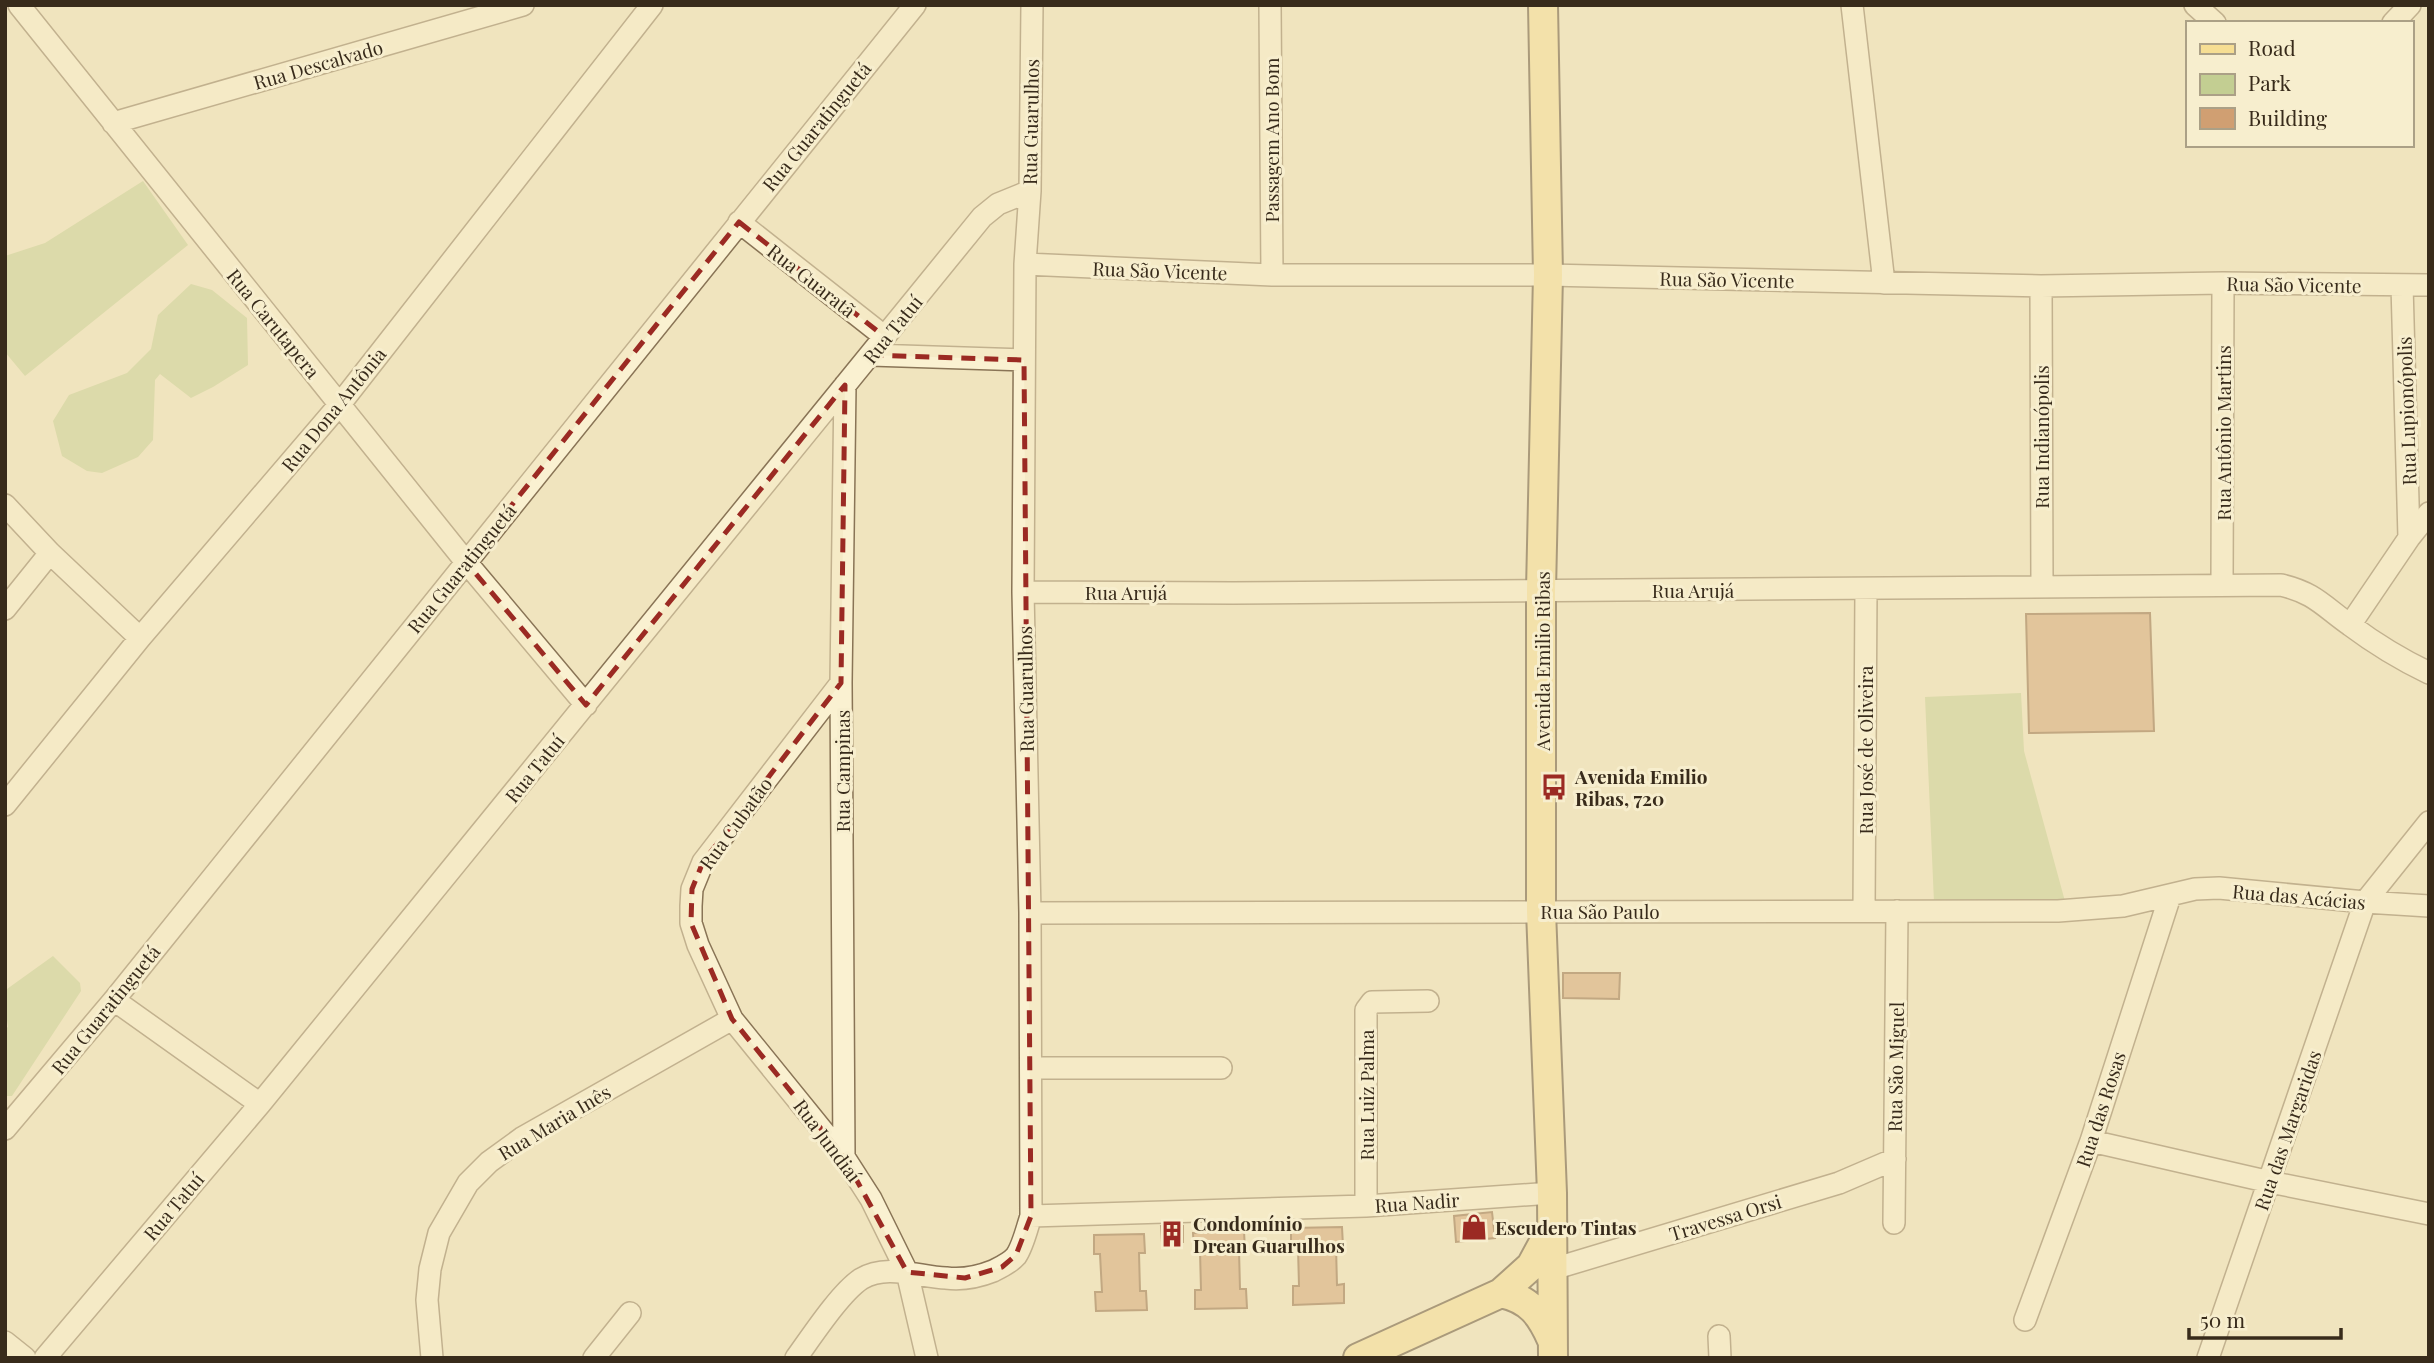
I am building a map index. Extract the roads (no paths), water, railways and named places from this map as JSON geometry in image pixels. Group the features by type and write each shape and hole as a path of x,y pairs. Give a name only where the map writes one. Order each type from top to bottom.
{"main road":[{"name":"Avenida Emilio Ribas","path":"1543,5 1548,275 1541,590 1541,911 1552,1193 1553,1350"},
{"path":"1358,1358 1502,1293 1531,1266 1552,1226"},
{"path":"1502,1293 1525,1300 1535,1309 1544,1321 1553,1350"}],"street":[{"name":"Rua Carutapera","path":"19,5 466,562 586,705"},
{"name":"Rua Descalvado","path":"113,123 523,5"},
{"name":"Rua Dona Antônia","path":"5,805 139,638 340,404 652,5"},
{"name":"Rua Guaratinguetá","path":"5,1129 114,999 915,5"},
{"name":"Rua Guarulhos","path":"796,1358 848,1290 861,1279 873,1274 907,1272 965,1278 1002,1267 1017,1255 1031,1216 1030,913 1023,592 1025,264 1030,191 1032,5"},
{"name":"Passagem Ano Bom","path":"1270,5 1272,275"},
{"path":"1852,5 1884,283"},
{"path":"2195,5 2213,21"},
{"path":"2395,21 2410,5"},
{"name":"Rua Tatuí","path":"45,1358 260,1104 982,217 998,204 1030,191"},
{"name":"Rua Guaratã","path":"739,222 885,337"},
{"name":"Rua São Vicente","path":"1025,264 1272,275 1548,275 2041,286 2223,283 2429,285"},
{"name":"Rua Antônio Martins","path":"2222,584 2223,283"},
{"name":"Rua Lupionópolis","path":"2402,285 2409,538"},
{"name":"Rua Indianópolis","path":"2041,286 2042,587"},
{"path":"871,355 1024,360"},
{"name":"Rua Campinas","path":"844,1157 841,683 845,385"},
{"path":"5,505 50,553 139,638"},
{"path":"2350,625 2429,513"},
{"path":"5,609 50,553"},
{"name":"Rua Arujá","path":"1023,592 1866,589 2222,584 2281,586 2299,589 2315,596 2350,625 2410,664 2429,673"},
{"name":"Rua José de Oliveira","path":"1864,911 1866,589"},
{"name":"Rua Cubatão","path":"732,1019 698,945 691,923 692,889 703,862 841,683"},
{"name":"Rua das Margaridas","path":"2208,1358 2365,902 2429,822"},
{"name":"Rua das Acácias","path":"2169,896 2195,889 2219,888 2429,906"},
{"name":"Rua São Paulo","path":"1030,913 2058,911 2123,906 2169,896"},
{"name":"Rua das Rosas","path":"2025,1320 2091,1141 2169,896"},
{"name":"Rua São Miguel","path":"1894,1223 1897,911"},
{"path":"114,999 260,1104"},
{"name":"Rua Luiz Palma","path":"1366,1206 1366,1010 1372,1002 1429,1001"},
{"name":"Rua Jundiaí","path":"732,1019 844,1157 871,1199 907,1272 927,1358"},
{"name":"Rua Maria Inês","path":"432,1351 427,1300 430,1269 439,1233 468,1183 489,1162 523,1138 732,1019"},
{"path":"1031,1069 1221,1068"},
{"path":"2091,1141 2270,1182 2429,1214"},
{"name":"Travessa Orsi","path":"1553,1269 1839,1183 1895,1158"},
{"name":"Rua Nadir","path":"1031,1216 1366,1206 1552,1193"},
{"path":"594,1358 629,1313"},
{"path":"1719,1336 1720,1358"},
{"path":"5,1342 25,1358"},
{"path":"432,1351 452,1358"}],"place":[{"name":"Avenida Emilio Ribas, 720","path":"1554,787"},
{"name":"Escudero Tintas","path":"1474,1227"},
{"name":"Condomínio Drean Guarulhos","path":"1172,1234"}]}
